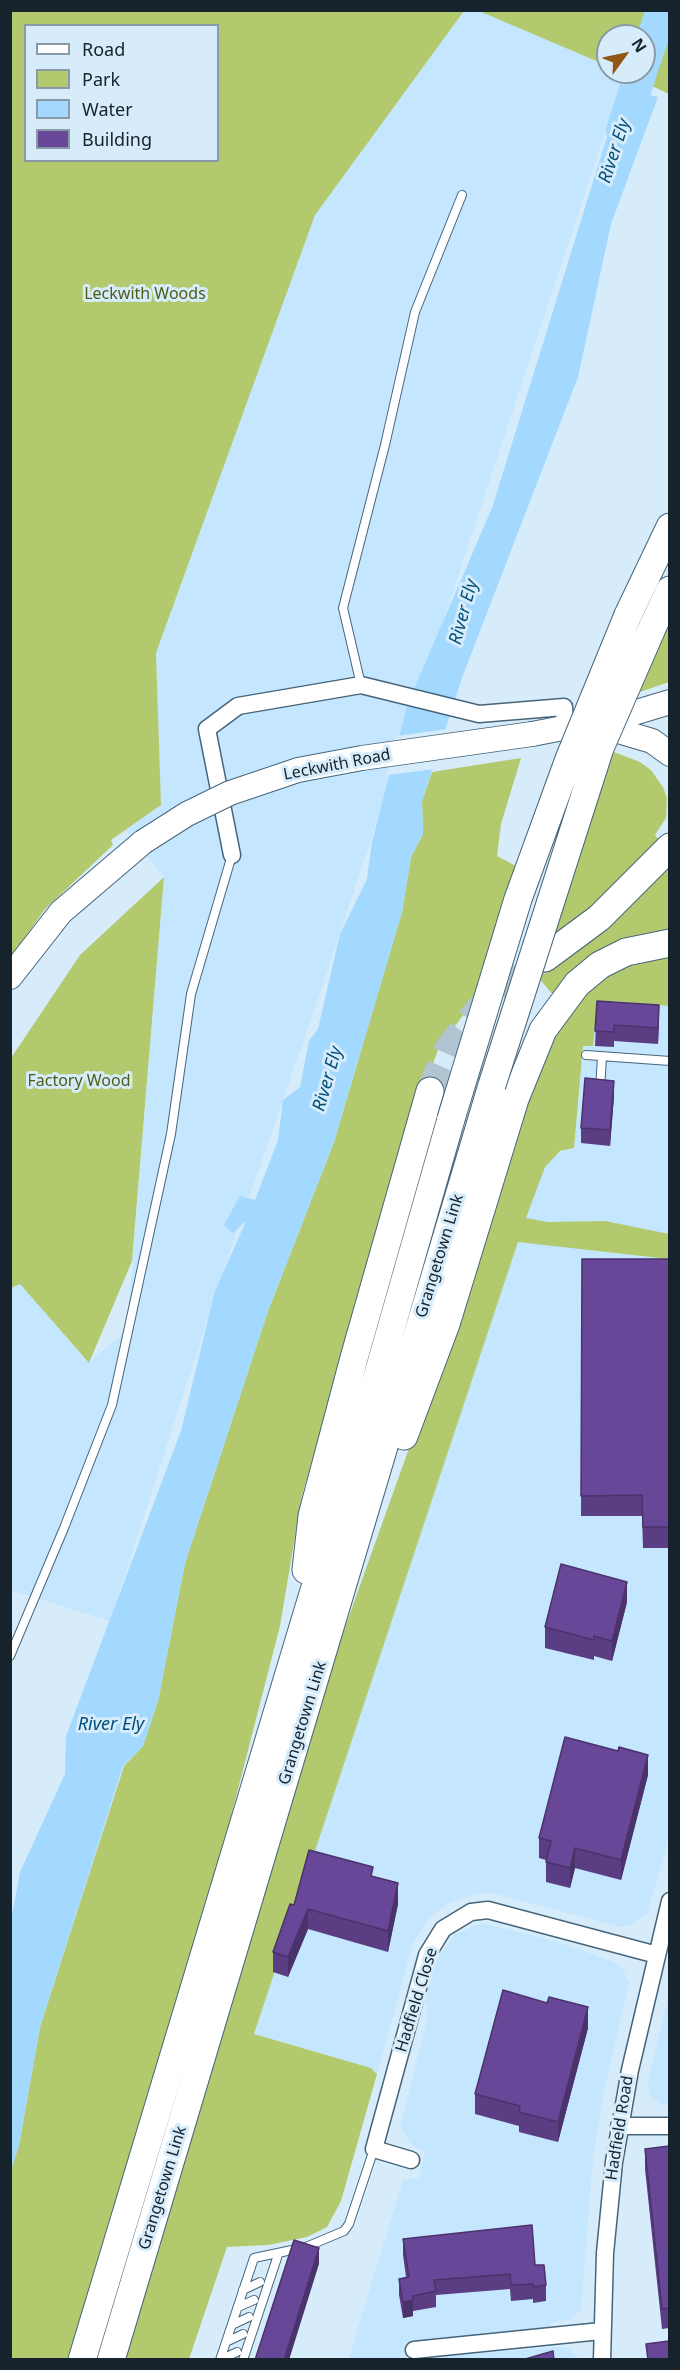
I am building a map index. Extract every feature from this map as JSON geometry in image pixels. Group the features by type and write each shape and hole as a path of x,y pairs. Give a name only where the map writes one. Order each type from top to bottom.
{"main road":[{"name":"Grangetown Link","path":"82,2360 351,1468 451,1119 518,899 568,759 628,615 669,527"},
{"name":"Grangetown Link","path":"111,2360 492,1085 600,748 669,590"},
{"name":"Leckwith Road","path":"10,977 61,912 143,842 187,814 230,792 298,770 532,734 620,717 669,702"},
{"name":"Leckwith Road","path":"589,723 652,741 669,754"},
{"path":"544,958 599,918 669,847"},
{"path":"359,1535 390,1475 446,1323 515,1099 543,1030 577,984 600,965 626,952 669,943"},
{"path":"300,1631 312,1516 354,1358 430,1091"}],"street":[{"path":"232,855 207,729 238,706 361,685 479,714 564,707 565,727"},
{"name":"Hadfield Road","path":"602,2360 601,2331 609,2202 620,2126 669,1901"},
{"name":"Hadfield Close","path":"374,2149 427,1955 443,1929 456,1919 471,1912 488,1910 657,1955"},
{"path":"620,2126 669,2126"},
{"path":"374,2149 411,2160"},
{"path":"414,2350 601,2331"}],"lane":[{"path":"361,685 343,608 416,312 462,195"},
{"path":"10,1656 112,1405 171,1134 191,994 232,855"},
{"path":"586,1055 669,1061"},
{"path":"600,1091 602,1057"},
{"path":"220,2360 254,2258 278,2255 306,2247 344,2231 349,2224 374,2149"},
{"path":"242,2354 278,2255"},
{"path":"243,2290 267,2285"},
{"path":"238,2307 262,2302"},
{"path":"232,2325 256,2319"},
{"path":"226,2342 250,2337"},
{"path":"220,2360 242,2354 251,2360"}],"shaded area":[{"path":"464,11 479,11 596,61 596,84 621,84 315,1008 222,1275 110,1621 11,1590 10,1288 20,1284 88,1363 127,1330 164,877 125,830 161,805 156,653 315,215"},
{"path":"613,1001 669,1006 670,1833 648,1912 632,1925 621,1927 496,1894 479,1893 449,1903 430,1917 413,1944 377,2074 371,2068 254,2034 518,1241 542,1161 574,1147 583,1046 596,1015"},
{"path":"481,1923 555,1941 614,1962 623,1969 629,1983 602,2100 593,2160 581,2310 569,2320 550,2323 550,2328 404,2343 406,2359 560,2347 571,2349 578,2359 348,2360 403,2180 419,2178 425,2152 412,2146 400,2127 428,2017 426,1999 436,1961 455,1934"},
{"path":"669,1995 670,2105 660,2104 651,2098 647,2083"}],"green space":[{"name":"Leckwith Woods","path":"11,11 464,11 315,215 156,653 161,805 111,840 113,845 45,909 11,957"},
{"path":"479,11 669,11 669,94 648,84 656,84 656,24 596,24 596,61"},
{"path":"669,615 669,682 637,693"},
{"path":"614,752 640,762 651,770 663,787 667,798 666,818 655,835 661,842 620,882 548,945"},
{"path":"521,758 501,824 497,856 518,867 477,997 439,1047 414,1116 385,1210 302,1495 280,1626 229,1824 69,2359 11,2360 11,2170 19,2145 40,2027 124,1766 143,1746 158,1701 185,1563 268,1311 334,1142 402,912 411,857 423,834 422,801 432,772"},
{"path":"669,863 669,933 554,996 538,977 540,971"},
{"name":"Factory Wood","path":"164,877 132,1261 89,1363 20,1284 11,1288 11,1058 80,955"},
{"path":"669,953 669,1006 614,1001 612,1016 596,1015 593,1046 583,1046 574,1148 560,1151 545,1167 526,1218 548,1222 605,1221 669,1234 669,1259 518,1242 254,2034 371,2068 377,2074 341,2201 327,2227 307,2237 268,2245 227,2247 189,2359 120,2360 317,1706 413,1437 532,1078 570,1005 615,968"}],"water":[{"path":"622,88 658,97 611,224 578,377 463,675 422,801 423,834 411,857 402,912 334,1142 268,1311 185,1563 158,1701 143,1746 123,1766 40,2027 19,2145 11,2170 10,1926 20,1872 65,1774 66,1736 181,1431 215,1291 246,1221 233,1233 224,1225 240,1196 255,1200 278,1140 283,1100 300,1087 309,1041 318,1029 340,934 367,879 372,842 408,703 492,508"}],"pier":[{"path":"449,729 436,769 386,775 396,736"}],"building":[{"path":"597,1001 659,1005 658,1028 614,1025 614,1032 595,1031"},
{"path":"585,1078 614,1081 610,1130 581,1128"},
{"path":"582,1259 669,1259 669,1527 643,1527 642,1495 581,1496"},
{"path":"561,1564 627,1582 612,1641 594,1636 594,1640 545,1627"},
{"path":"565,1737 618,1751 619,1747 648,1755 621,1860 575,1848 570,1868 546,1862 551,1841 539,1838"},
{"path":"309,1850 373,1867 371,1876 398,1883 388,1931 308,1909 288,1957 273,1952 290,1904 294,1905"},
{"path":"503,1990 547,2003 549,1997 588,2007 558,2122 519,2112 520,2106 475,2094"},
{"path":"669,2146 669,2308 662,2309 645,2149"},
{"path":"532,2225 535,2265 544,2265 546,2285 533,2287 533,2284 511,2285 510,2274 434,2280 436,2291 413,2296 413,2300 403,2302 399,2279 409,2277 403,2239"},
{"path":"294,2240 319,2248 284,2360 255,2360"},
{"path":"669,2341 669,2360 648,2360 646,2344"},
{"path":"553,2351 554,2360 522,2360"}],"waterway":[{"name":"River Ely","path":"656,28 662,10"},
{"name":"River Ely","path":"622,131 637,84"}],"tunnel":[{"path":"430,1091 448,1049 478,1010 513,978 542,960"}]}
